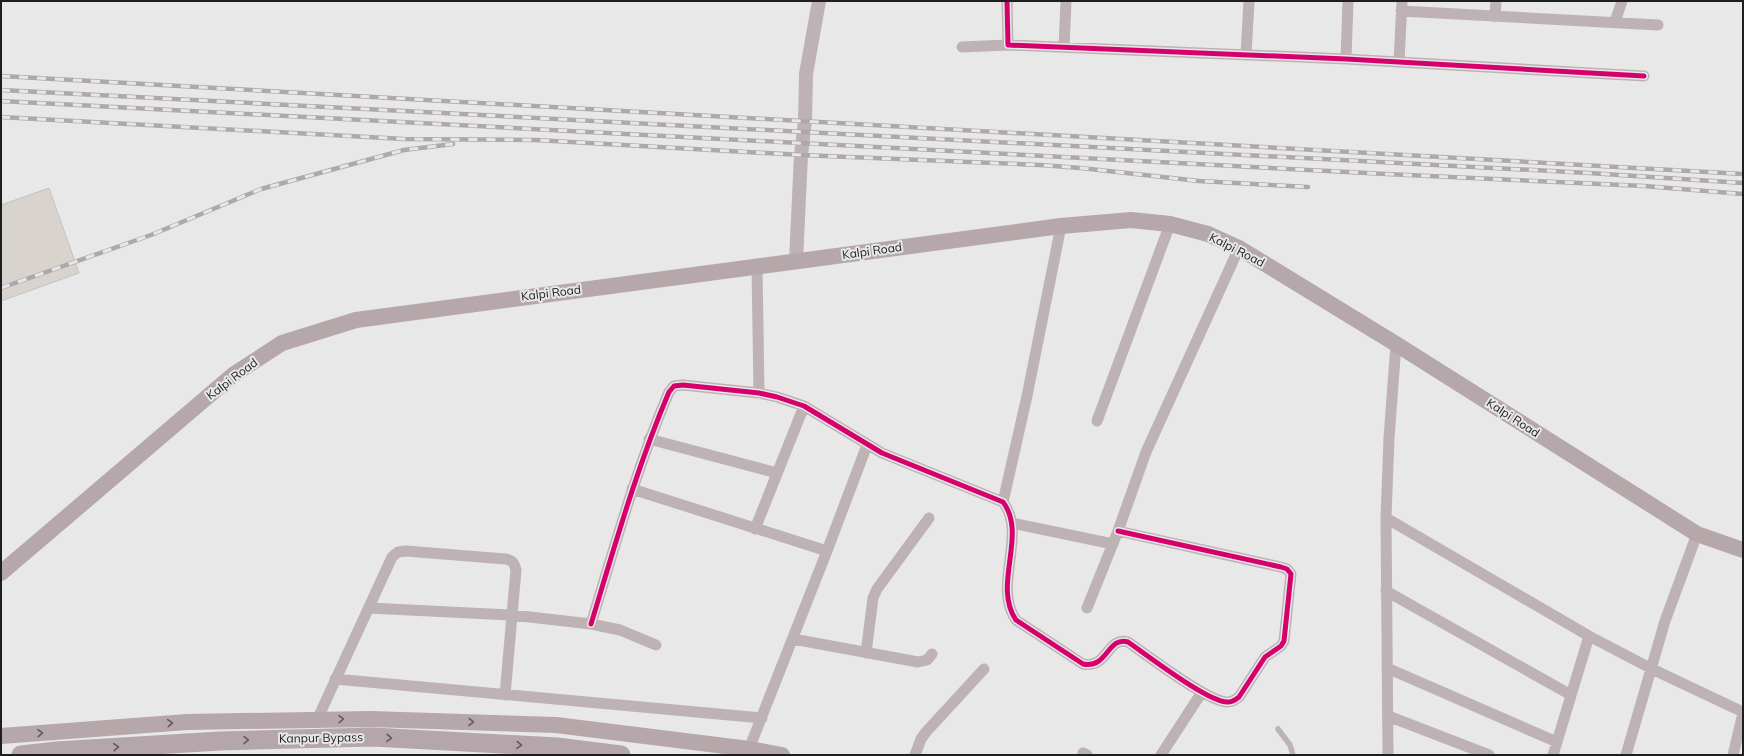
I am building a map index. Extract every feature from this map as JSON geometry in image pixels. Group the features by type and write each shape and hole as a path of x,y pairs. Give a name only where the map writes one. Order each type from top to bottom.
{"highway":[{"name":"Kanpur Bypass","path":"21,755 57,751 220,741 373,737 557,747 621,755"}],"main road":[{"name":"Kalpi Road","path":"1,573 233,375 282,343 356,320 1061,226 1131,220 1170,224 1208,234 1239,248 1316,294 1348,316 1396,344 1697,534 1743,550"},
{"path":"1,736 187,722 370,719 556,725 749,749 782,755"}],"street":[{"path":"796,261 805,121 806,74 820,1"},
{"path":"1007,1 1008,45"},
{"path":"1064,47 1066,1"},
{"path":"1246,55 1249,1"},
{"path":"1346,59 1348,1"},
{"path":"1495,17 1496,1"},
{"path":"1615,22 1622,1"},
{"path":"1399,62 1401,6 1495,17 1658,25"},
{"path":"962,47 1008,45 1064,47 1346,59 1644,76"},
{"path":"1096,421 1170,224"},
{"path":"1003,502 1027,396 1061,226"},
{"path":"1087,608 1118,531 1146,452 1239,248"},
{"path":"757,266 760,393"},
{"path":"1388,755 1386,518 1389,438 1396,344"},
{"path":"591,624 632,489 649,439 669,392 674,386 683,385 760,393 804,406 867,445 898,460 1003,502 1009,510 1012,523 1007,593 1011,613 1016,620 1083,664 1088,665 1098,663 1118,641 1128,642 1202,692 1218,700 1228,702 1234,701 1239,697 1265,656 1282,646 1286,634 1291,574 1287,569 1281,567 1118,531"},
{"path":"755,529 804,406"},
{"path":"649,439 777,473"},
{"path":"749,749 793,639 867,445"},
{"path":"632,489 827,551"},
{"path":"866,653 874,598 877,589 929,518"},
{"path":"1386,518 1589,636 1652,669 1743,713 1733,755"},
{"path":"1012,523 1113,544"},
{"path":"1626,755 1665,621 1697,534"},
{"path":"317,720 392,557 398,552 406,551 512,560 515,564 516,570 505,695"},
{"path":"1386,591 1571,695"},
{"path":"368,608 512,616 591,624 620,630 656,645"},
{"path":"1553,755 1589,636"},
{"path":"793,639 918,662 927,660 932,654"},
{"path":"1387,668 1557,742"},
{"path":"915,755 921,739 926,732 984,669"},
{"path":"335,680 762,718"},
{"path":"1161,755 1202,692"},
{"path":"1388,716 1489,755"}],"lane":[{"path":"1278,729 1290,745 1293,755"}],"building":[{"path":"49,188 79,273 1,301 1,205"}],"railway":[{"path":"1,76 1743,174"},
{"path":"1,90 1589,173 1743,183"},
{"path":"1,101 1386,174 1644,186 1743,194"},
{"path":"1,117 404,139 536,140 801,155 1040,165 1199,181 1308,187"},
{"path":"1,288 151,235 261,189 404,150 453,144"}],"cycle path":[{"path":"1007,1 1008,45 1346,59 1644,76"},
{"path":"591,624 618,536 657,420 669,392 674,386 683,385 759,393 804,406 882,453 1003,502 1010,515 1012,529 1012,545 1007,591 1010,606 1016,620 1083,664 1098,662 1116,644 1121,641 1128,642 1178,677 1207,695 1228,702 1239,697 1265,657 1281,646 1284,641 1291,574 1287,569 1281,567 1118,531"}]}
